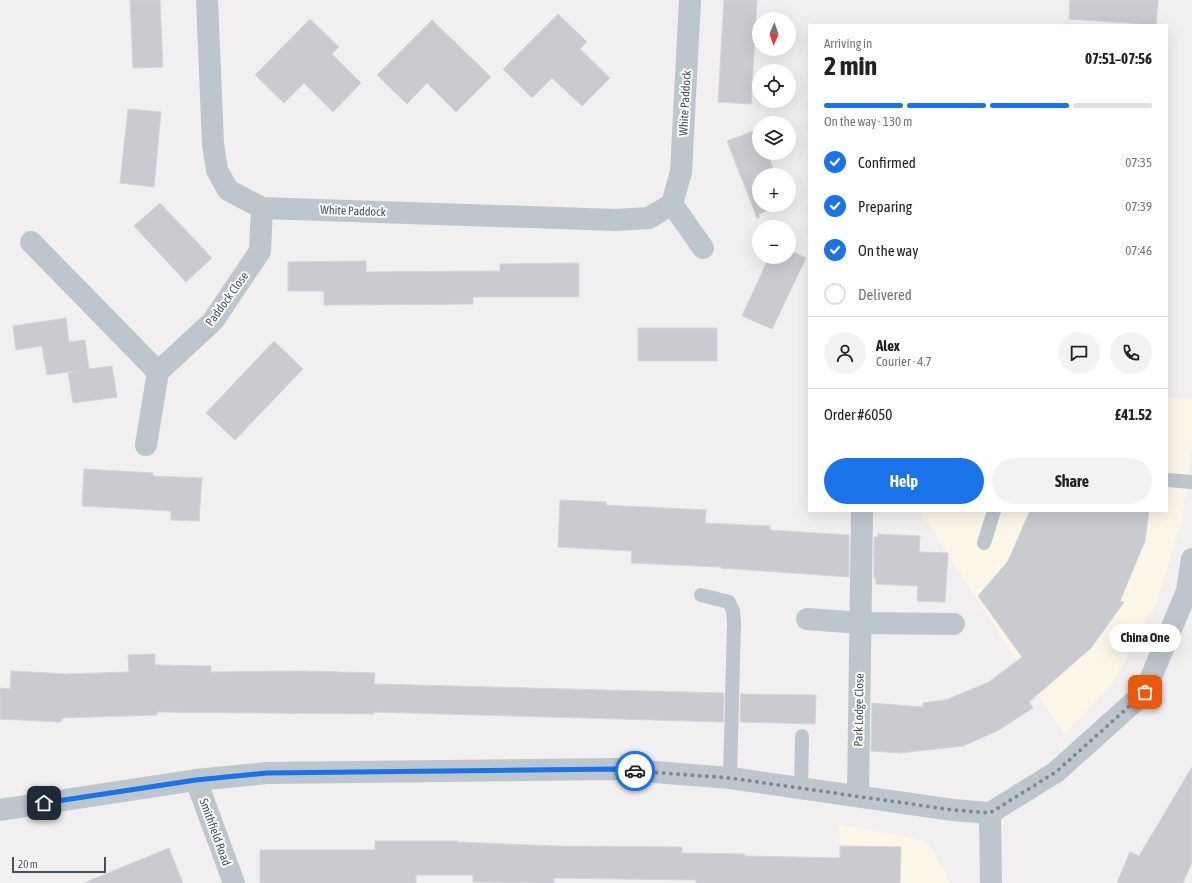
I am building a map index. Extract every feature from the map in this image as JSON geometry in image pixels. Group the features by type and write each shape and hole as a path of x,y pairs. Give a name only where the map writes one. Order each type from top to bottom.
{"street":[{"name":"White Paddock","path":"207,0 213,144 217,170 228,190 262,208 615,220 649,218 672,204 681,172 690,0"},
{"path":"672,204 703,248"},
{"name":"Paddock Close","path":"158,372 213,321 260,251 262,208"},
{"path":"31,242 158,372 146,445"},
{"name":"Park Lodge Close","path":"858,796 862,512"},
{"path":"0,810 196,780 267,773 617,769 730,778 953,810 990,813 1056,772 1145,692 1187,591 1192,559"},
{"path":"807,619 861,623 954,624"},
{"name":"Smithfield Road","path":"196,780 234,883"},
{"path":"990,813 991,883"}],"lane":[{"path":"1168,480 1192,482"},
{"path":"984,543 994,512"},
{"path":"701,595 729,602 734,622 730,778"},
{"path":"801,788 802,736"}],"shaded area":[{"path":"1168,398 1192,399 1192,443 1182,521 1157,602 1110,687 1064,735 921,512 1168,512"},
{"path":"839,824 926,841 948,876 949,883 843,883"}],"building":[{"path":"130,0 160,0 163,67 133,68"},
{"path":"724,0 757,0 756,12 752,12 752,56 754,56 753,64 752,64 751,104 718,102"},
{"path":"1070,0 1158,0 1156,24 1069,19"},
{"path":"558,14 587,42 580,49 610,78 582,106 552,78 532,98 503,69"},
{"path":"310,19 339,47 332,54 361,83 333,112 304,83 284,103 255,75"},
{"path":"432,20 491,77 456,112 427,83 407,104 377,75"},
{"path":"128,109 161,112 154,187 120,183"},
{"path":"752,132 752,160 770,160 773,168 752,168 752,205 727,141"},
{"path":"160,203 212,258 186,282 134,226"},
{"path":"755,212 764,212 759,214 759,218 757,218"},
{"path":"796,253 806,258 772,329 742,316 766,264 796,264"},
{"path":"366,261 366,272 500,271 500,264 579,263 579,297 473,297 473,304 324,305 324,291 288,291 288,262"},
{"path":"66,318 69,342 85,340 89,369 112,366 117,397 73,403 68,373 76,371 47,375 42,346 16,350 13,326"},
{"path":"638,328 717,328 717,361 638,361"},
{"path":"274,341 303,369 235,440 206,413"},
{"path":"84,469 153,473 153,476 202,478 199,521 171,520 171,511 82,506"},
{"path":"560,500 606,502 606,505 706,510 705,523 770,526 770,530 849,535 849,577 721,567 631,563 632,551 558,547"},
{"path":"1030,512 1149,512 1145,541 1120,601 1124,602 1091,648 1029,702 1033,708 999,730 963,746 900,753 871,751 872,703 923,707 923,703 946,700 989,682 1022,657 978,596 1008,561"},
{"path":"878,534 920,536 919,552 948,553 945,602 917,601 918,586 876,584 876,578 874,578 874,537 878,537"},
{"path":"155,654 155,665 211,666 211,672 303,671 375,673 374,684 724,693 723,722 374,712 374,714 157,712 157,715 62,718 61,722 0,719 0,688 10,689 11,671 66,674 129,672 128,655"},
{"path":"741,694 816,695 815,724 740,722"},
{"path":"1192,767 1192,862 1183,883 1117,883 1130,852 1139,856"},
{"path":"375,841 458,841 555,846 682,847 682,853 840,858 840,846 901,847 900,883 696,883 696,880 554,878 554,883 473,882 473,875 416,875 416,883 260,883 260,850 375,850"},
{"path":"169,848 183,883 86,883 86,882"}],"way so far":[{"path":"635,771 730,778 953,810 990,813 1056,772 1145,692"}],"place":[{"name":"China One","path":"1145,692"}],"route":[{"path":"44,803 196,780 267,773 376,773 617,769 635,771"}]}
